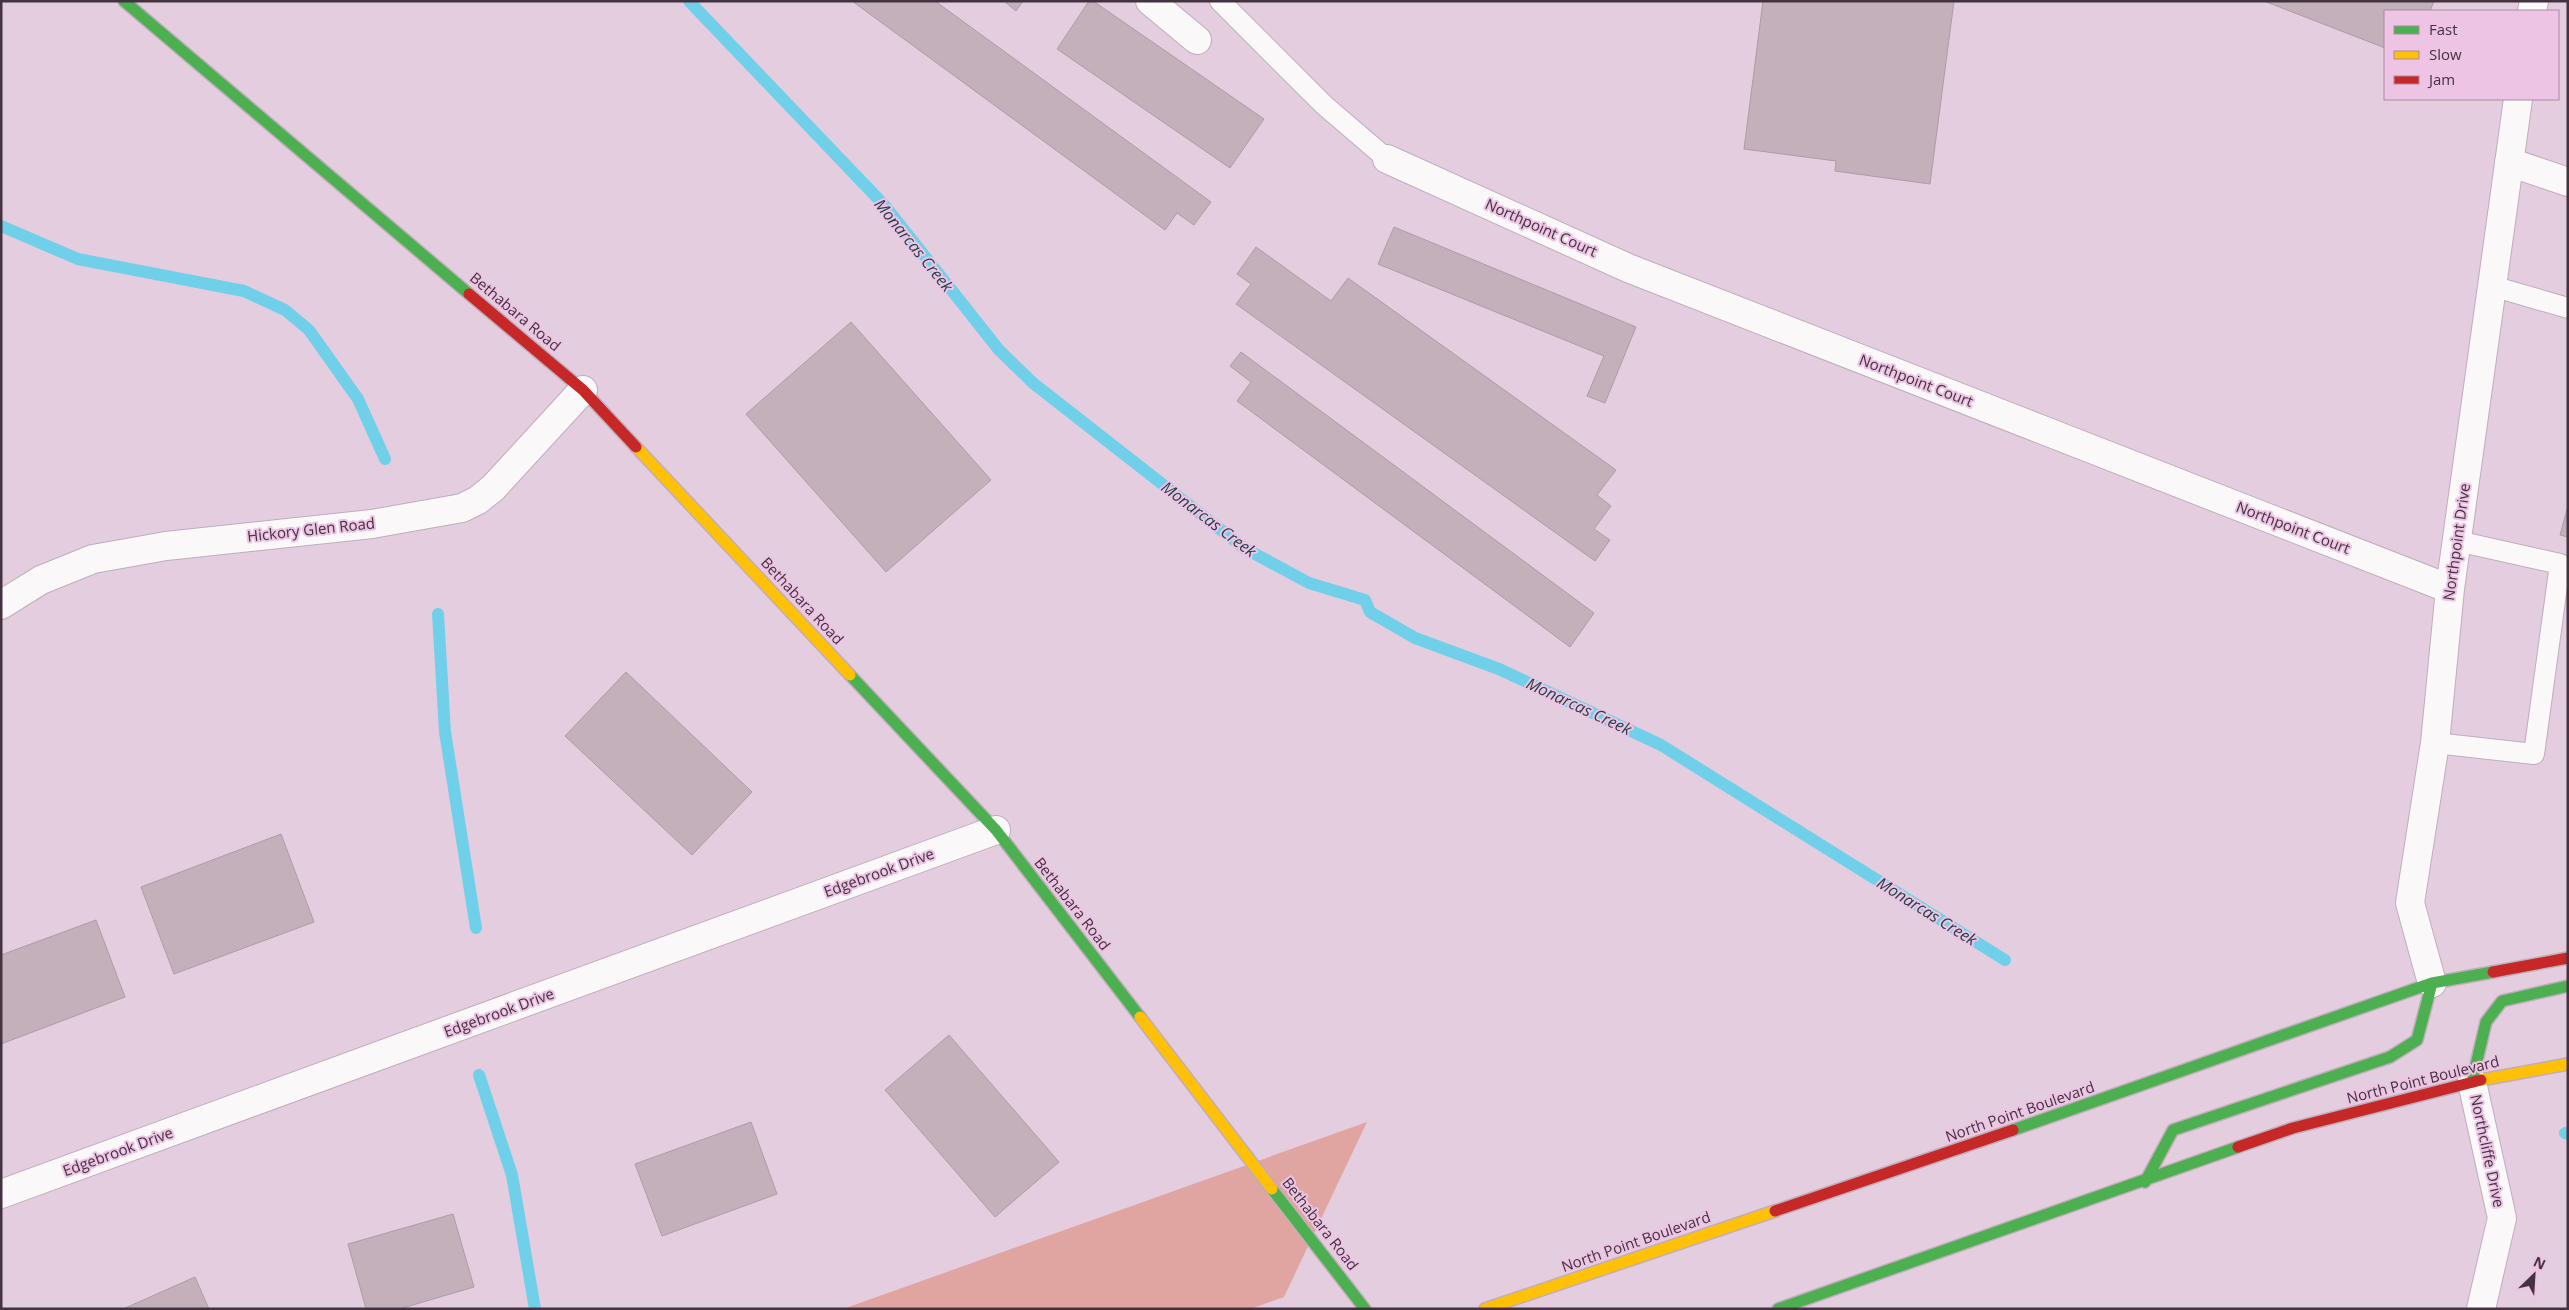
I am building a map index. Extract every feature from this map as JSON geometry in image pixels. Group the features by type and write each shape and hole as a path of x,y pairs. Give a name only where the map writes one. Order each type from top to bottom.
{"main road":[{"name":"Bethabara Road","path":"124,1 583,390 996,830 1365,1309"},
{"name":"North Point Boulevard","path":"1485,1309 2126,1092 2432,983 2568,958"},
{"path":"2145,1182 2173,1130 2390,1057 2417,1040 2432,983"},
{"path":"2472,1082 2486,1022 2502,1001 2568,986"},
{"name":"North Point Boulevard","path":"1778,1309 2145,1182 2293,1128 2472,1082 2568,1064"}],"street":[{"path":"1150,1 1197,40"},
{"name":"Northpoint Drive","path":"2432,983 2410,903 2435,743 2450,589 2518,100"},
{"name":"Northpoint Court","path":"1387,159 1628,268 2450,589"},
{"path":"2509,162 2568,182"},
{"name":"Hickory Glen Road","path":"1,605 41,580 93,559 166,546 372,524 462,508 478,500 493,488 583,390"},
{"name":"Edgebrook Drive","path":"1,1194 996,830"},
{"name":"Northcliffe Drive","path":"2472,1082 2502,1218 2481,1309"}],"lane":[{"path":"1220,1 1324,105 1387,159"},
{"path":"2492,286 2568,308"},
{"path":"2435,743 2534,754 2560,564 2457,541"}],"shaded area":[{"path":"1367,1122 1284,1297 1250,1309 843,1309"}],"building":[{"path":"852,1 935,1 1211,202 1194,225 1177,213 1165,230"},
{"path":"1004,1 1023,1 1016,11"},
{"path":"1089,1 1093,1 1264,119 1230,168 1057,49"},
{"path":"1763,1 1954,1 1930,184 1835,171 1836,161 1744,149"},
{"path":"2264,1 2434,1 2430,10 2384,10 2384,48"},
{"path":"1394,227 1636,327 1605,403 1587,396 1604,356 1378,264"},
{"path":"1256,247 1331,301 1348,278 1616,470 1597,495 1611,506 1594,529 1610,540 1595,561 1236,304 1251,284 1237,274"},
{"path":"851,322 991,480 886,572 746,414"},
{"path":"1241,352 1594,613 1570,647 1237,401 1251,382 1230,366"},
{"path":"2568,506 2568,537 2560,535"},
{"path":"626,672 752,792 692,855 565,736"},
{"path":"281,834 314,922 174,974 141,887"},
{"path":"96,920 125,997 1,1044 1,955"},
{"path":"949,1035 1059,1162 995,1217 885,1090"},
{"path":"751,1122 777,1194 662,1236 635,1164"},
{"path":"453,1214 474,1287 399,1309 366,1309 348,1244"},
{"path":"195,1277 209,1309 123,1309"}],"waterway":[{"name":"Monarcas Creek","path":"689,1 885,206 999,350 1033,383 1244,548 1309,583 1365,600 1370,612 1415,638 1499,669 1661,745 2005,960"},
{"path":"1,226 78,259 244,291 285,310 309,330 358,399 385,459"},
{"path":"438,614 445,732 476,928"},
{"path":"479,1075 512,1175 535,1309"}],"traffic: fast":[{"path":"124,1 469,294"},
{"path":"850,675 996,830 1140,1017"},
{"path":"2013,1130 2432,983 2493,972"},
{"path":"2145,1182 2173,1130 2390,1057 2417,1040 2432,983"},
{"path":"2472,1082 2486,1022 2502,1001 2568,986"},
{"path":"1778,1309 2238,1147"},
{"path":"1272,1189 1365,1309"}],"traffic: slow":[{"path":"636,447 850,675"},
{"path":"1140,1017 1272,1189"},
{"path":"2481,1080 2568,1064"},
{"path":"1485,1309 1775,1211"}],"traffic: jam":[{"path":"469,294 583,390 636,447"},
{"path":"2493,972 2568,958"},
{"path":"2238,1147 2293,1128 2481,1080"},
{"path":"1775,1211 2013,1130"}]}
